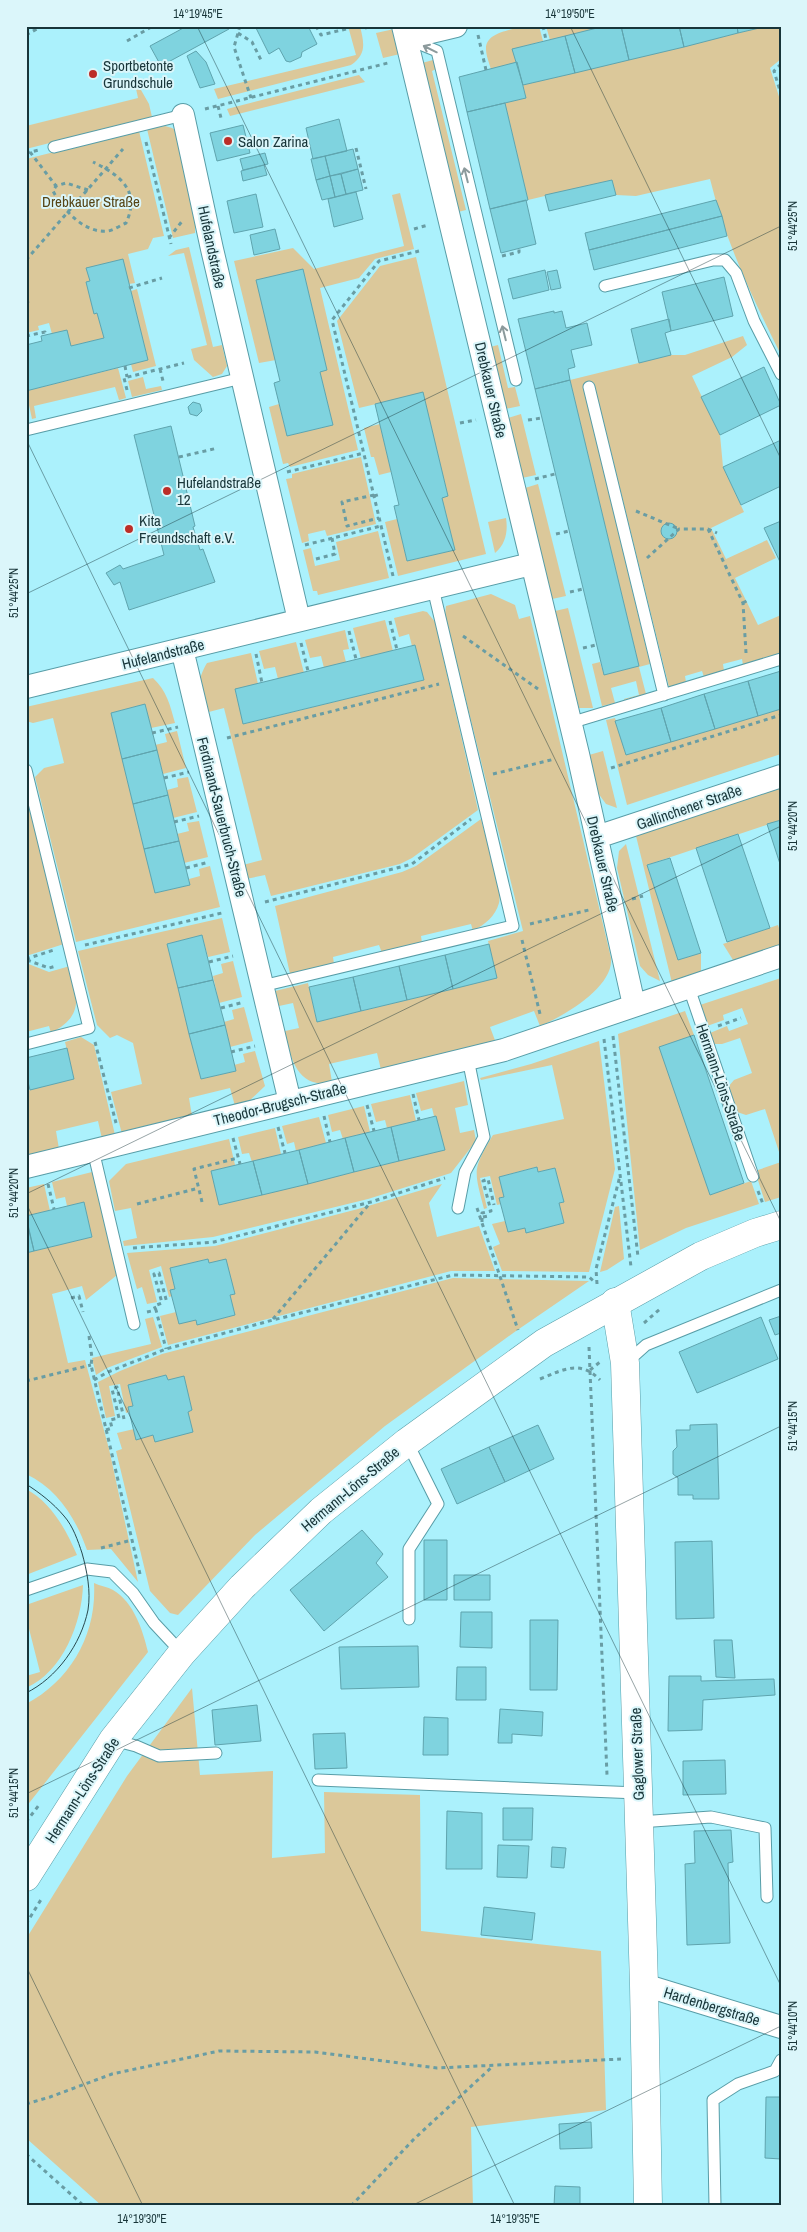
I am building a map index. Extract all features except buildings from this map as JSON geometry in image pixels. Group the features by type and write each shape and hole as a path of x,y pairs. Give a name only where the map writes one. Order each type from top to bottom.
{"main road":[{"name":"Hermann-Löns-Straße","path":"36,1885 113,1740 182,1653 242,1587 321,1511 407,1442 544,1343 606,1293 755,1233 781,1225"},
{"name":"Gaglower Straße","path":"606,1293 625,1363 644,1986 648,2206"}],"street":[{"path":"406,41 456,26"},
{"name":"Drebkauer Straße","path":"406,41 578,754 634,1005"},
{"name":"Hufelandstraße","path":"183,115 300,629"},
{"name":"Hufelandstraße","path":"26,687 182,649 300,629 433,588 531,564"},
{"name":"Ferdinand-Sauerbruch-Straße","path":"182,649 255,993 290,1102"},
{"name":"Gallinchener Straße","path":"597,837 781,776"},
{"path":"634,1005 781,956"},
{"name":"Theodor-Brugsch-Straße","path":"26,1166 468,1059 545,1036 610,1023 634,1005"},
{"name":"Hardenbergstraße","path":"644,1986 781,2027"}],"lane":[{"path":"406,41 437,51 516,380"},
{"path":"54,147 183,115"},
{"path":"605,286 713,260 725,260 736,273 754,321 781,374"},
{"path":"26,430 242,378"},
{"path":"589,387 635,567 664,695"},
{"path":"255,993 516,927 433,588"},
{"path":"570,723 781,659"},
{"path":"26,770 89,1028 26,1044"},
{"name":"Hermann-Löns-Straße","path":"688,988 753,1176"},
{"path":"458,1208 465,1172 484,1137 468,1059"},
{"path":"93,1150 133,1320"},
{"path":"625,1363 646,1345 781,1290"},
{"path":"407,1442 438,1504 409,1548 409,1619"},
{"path":"26,1590 86,1569 112,1572 133,1594 154,1623 182,1653"},
{"path":"113,1740 136,1746 159,1756 216,1753"},
{"path":"318,1780 638,1793"},
{"path":"639,1822 711,1817 765,1828 766,1897"},
{"path":"715,2206 713,2100 738,2084 775,2071 781,2060"}],"path":[{"path":"26,35 42,26"},
{"path":"127,41 153,26"},
{"path":"240,26 234,47 251,98"},
{"path":"316,26 321,36 346,29"},
{"path":"366,28 373,26"},
{"path":"543,26 546,40"},
{"path":"238,33 252,42 261,60"},
{"path":"477,35 486,70"},
{"path":"213,108 251,98 406,41"},
{"path":"781,64 774,71 781,94"},
{"path":"218,106 221,118"},
{"path":"142,125 171,244"},
{"path":"356,148 366,190"},
{"path":"30,152 56,186"},
{"path":"88,190 66,184 56,186 53,191 60,205 92,230 109,231 126,223 132,210 130,192 123,181 107,168 93,162"},
{"path":"26,260 113,162"},
{"path":"414,229 436,223"},
{"path":"502,256 520,252 518,249"},
{"path":"395,581 332,320 378,261 419,251"},
{"path":"129,288 162,278"},
{"path":"26,336 45,332 46,335"},
{"path":"125,366 128,377 184,363"},
{"path":"528,420 542,418"},
{"path":"179,457 218,448"},
{"path":"280,474 364,453"},
{"path":"542,478 555,474"},
{"path":"380,518 347,526 342,502 382,494"},
{"path":"617,498 645,516 679,529 708,528 717,533"},
{"path":"310,544 382,526"},
{"path":"708,528 743,603 747,670"},
{"path":"635,567 658,550 679,529"},
{"path":"556,534 569,531"},
{"path":"316,559 335,554 332,538"},
{"path":"570,592 583,589"},
{"path":"743,603 748,600"},
{"path":"389,616 397,650"},
{"path":"441,620 538,689"},
{"path":"348,626 356,660"},
{"path":"300,629 308,671"},
{"path":"583,648 596,645"},
{"path":"255,648 262,682"},
{"path":"219,740 455,680"},
{"path":"611,768 781,715"},
{"path":"152,733 181,726"},
{"path":"478,778 578,754"},
{"path":"164,778 192,771"},
{"path":"264,903 412,864 486,809"},
{"path":"174,822 202,815"},
{"path":"186,868 204,863"},
{"path":"545,1036 516,927 612,904"},
{"path":"26,959 68,946 81,946 226,912"},
{"path":"209,962 236,956"},
{"path":"26,959 49,968 73,962"},
{"path":"220,1008 255,993"},
{"path":"704,1031 742,1018"},
{"path":"610,1023 604,1035 631,1267"},
{"path":"610,1023 638,1257"},
{"path":"89,1028 96,1044 112,1110"},
{"path":"231,1052 249,1048"},
{"path":"416,1108 419,1120"},
{"path":"370,1119 374,1131"},
{"path":"278,1124 285,1153"},
{"path":"327,1129 330,1142"},
{"path":"233,1135 240,1164"},
{"path":"202,1202 194,1168 238,1158"},
{"path":"118,1250 214,1242 371,1202 465,1172"},
{"path":"606,1293 596,1269 620,1173"},
{"path":"494,1206 488,1179 483,1181 491,1211 482,1213 482,1225 520,1336"},
{"path":"47,1181 54,1209"},
{"path":"137,1204 199,1188"},
{"path":"273,1320 371,1202"},
{"path":"483,1217 488,1216"},
{"path":"166,1349 154,1306 162,1303 154,1274 159,1273 167,1304"},
{"path":"94,1380 108,1372 166,1349 453,1275 589,1277 606,1293"},
{"path":"72,1298 79,1296 83,1312"},
{"path":"133,1320 156,1310"},
{"path":"89,1336 94,1380 141,1577"},
{"path":"26,1380 91,1365"},
{"path":"537,1380 570,1367 590,1370"},
{"path":"106,1430 112,1428 110,1420 119,1418 112,1389 117,1388 124,1419"},
{"path":"101,1548 132,1540"},
{"path":"26,1924 36,1885"},
{"path":"26,2104 112,2074 219,2051 315,2052 437,2068 620,2059 645,2055"},
{"path":"350,2206 414,2139 493,2065"},
{"path":"26,2154 84,2206"}],"green space":[{"path":"348,26 360,26 363,43 360,57 351,65 218,99 214,89 356,55"},
{"path":"528,26 539,26 543,41 513,49 516,63 491,69 486,49 490,38 502,32"},
{"path":"546,26 599,26 599,28 550,40"},
{"path":"767,26 781,26 781,59 770,68 781,103 781,355 750,291 723,225 710,179 636,196 616,195 612,180 528,200 505,103 526,98 523,85"},
{"path":"394,29 400,54 383,58 376,33"},
{"path":"433,60 436,69 432,71 466,210 458,212 422,63"},
{"path":"359,75 365,82 230,116 227,109"},
{"path":"137,83 149,104 152,117 26,149 26,126 138,98 135,84"},
{"path":"165,126 179,133 195,197 195,233 173,238 147,129"},
{"path":"139,131 164,236 153,238 148,249 128,254 135,283 129,284 86,268 90,281 86,282 94,313 97,313 104,338 71,346 52,334 49,323 38,326 39,330 26,333 26,159"},
{"path":"400,193 414,249 375,259 359,278 320,288 358,450 290,467 288,463 283,464 269,407 279,404 287,436 333,425 320,372 327,370 303,269 257,280 276,360 259,363 234,261 293,248 314,269 404,246 392,195"},
{"path":"189,247 213,347 222,345 227,366 222,374 213,377 194,360 191,349 207,345 184,253 168,256 176,250"},
{"path":"416,257 486,554 398,576 385,522 397,519 407,561 455,550 442,498 448,496 423,393 359,408 337,321 380,266"},
{"path":"137,289 156,366 133,372 131,364 148,360 131,291"},
{"path":"743,336 747,345 732,357 692,376 720,435 723,467 744,512 711,528 726,559 767,540 776,558 735,578 758,625 781,615 781,654 743,665 742,659 723,664 724,671 704,677 702,671 685,676 686,682 669,687 594,383 583,386 650,664 639,667 646,694 624,700 639,695 636,681 611,688 615,703 602,706 592,664 600,662 604,675 639,666 570,380 671,355 685,355"},
{"path":"498,345 508,388 515,387 520,406 505,409 490,347"},
{"path":"118,368 126,398 119,400 115,387 34,406 36,418 32,419 26,391"},
{"path":"143,377 146,389 161,386 162,390 132,397 128,381"},
{"path":"521,414 536,475 522,478 508,418"},
{"path":"380,424 391,472 379,475 374,457 371,457 364,428"},
{"path":"361,457 376,524 327,536 325,530 308,534 309,541 302,543 286,479 292,478 292,474"},
{"path":"538,484 566,596 552,599 525,488"},
{"path":"506,518 507,528 505,537 502,546 495,553 488,522"},
{"path":"378,531 389,578 318,595 317,591 313,591 303,550 311,548 315,566 340,560 336,542"},
{"path":"491,594 515,605 519,619 530,616 611,958 610,969 605,979 586,999 574,1008 540,1026 534,1011 490,1027 496,1043 381,1070 377,1053 329,1064 332,1082 320,1083 311,1081 297,1069 287,1041 285,1031 299,1028 293,1003 279,1006 275,991 308,983 317,1022 497,978 488,941 523,931 445,615 446,606"},
{"path":"568,608 593,708 579,708 555,611"},
{"path":"423,611 427,612 435,622 478,810 412,858 400,864 271,896 265,875 246,879 243,865 262,860 224,708 205,713 200,693 203,670 207,663 251,653 258,684 235,690 244,724 424,680 415,645 412,646 409,634 399,637 394,618"},
{"path":"385,620 393,651 361,659 353,628"},
{"path":"345,630 349,649 343,650 346,662 324,668 321,656 310,658 305,640"},
{"path":"296,642 304,673 278,679 275,667 264,669 259,651"},
{"path":"153,678 165,693 175,723 151,728 145,704 111,713 155,893 190,885 189,879 200,876 199,869 210,866 220,907 76,942 35,777 44,768 64,763 53,718 33,723 26,721 26,707"},
{"path":"781,709 781,754 627,805 606,720 615,718 626,755"},
{"path":"177,731 186,768 163,774 155,745 167,742 165,734"},
{"path":"603,751 617,808 606,804 598,793 589,755"},
{"path":"188,777 197,812 173,818 167,790 178,787 177,779"},
{"path":"26,786 64,944 26,956"},
{"path":"781,788 781,820 647,865 678,960 701,953 701,973 672,983 636,836"},
{"path":"481,819 500,896 497,908 485,923 473,931 471,924 421,936 422,943 382,953 379,945 333,957 334,964 290,974 275,906 402,872 416,866"},
{"path":"199,821 208,857 184,863 177,834 189,831 187,823"},
{"path":"626,844 660,981 648,975 640,966 617,868 619,851"},
{"path":"222,918 230,952 208,957 202,935 167,944 201,1079 236,1071 234,1065 245,1062 243,1054 255,1051 265,1086 247,1103 235,1106 230,1088 189,1098 192,1116 122,1134 111,1092 142,1084 133,1043 117,1035 110,1038 97,1025 78,951"},
{"path":"778,925 781,934 781,944 777,948 758,956 733,960 723,944"},
{"path":"233,961 242,997 219,1003 213,976 223,973 221,964"},
{"path":"26,963 49,972 70,966 75,987 76,1005 69,1019 51,1033 49,1026 26,1032"},
{"path":"781,978 781,1158 765,1109 746,1115 737,1112 728,1087 734,1080 752,1073 740,1038 722,1044 714,1044 710,1033 727,1026 729,1031 748,1024 742,1008 723,1015 724,1020 707,1026 700,1005"},
{"path":"244,1007 253,1041 230,1047 224,1022 234,1019 232,1010"},
{"path":"685,1011 694,1035 660,1047 710,1195 751,1181 759,1204 686,1228 640,1250 618,1034"},
{"path":"81,1037 94,1045 115,1135 102,1139 98,1121 56,1131 59,1149 26,1158 26,1091 74,1079 65,1042"},
{"path":"599,1041 615,1169 589,1272 502,1271 493,1247 500,1244 492,1224 505,1221 508,1232 525,1228 526,1233 564,1223 559,1203 564,1202 555,1168 538,1172 536,1167 499,1177 504,1197 499,1198 501,1204 497,1205 490,1176 480,1178 487,1208 484,1209 477,1178 478,1164 481,1156 493,1135 564,1119 552,1065 481,1080 480,1078 531,1064"},
{"path":"464,1081 468,1105 455,1108 460,1133 474,1130 476,1141 451,1173 368,1199 213,1237 124,1246 123,1241 137,1238 131,1208 115,1211 109,1181 126,1164 229,1139 235,1165 211,1172 220,1205 444,1150 436,1116 434,1116 432,1108 421,1111 416,1093"},
{"path":"410,1095 416,1121 387,1128 385,1120 376,1122 371,1104"},
{"path":"364,1106 370,1132 343,1139 340,1130 332,1132 328,1115"},
{"path":"319,1117 326,1143 296,1151 294,1142 287,1144 282,1126"},
{"path":"275,1128 281,1154 252,1162 249,1153 242,1154 238,1137"},
{"path":"781,1162 781,1197 765,1202 755,1171"},
{"path":"92,1172 95,1176 117,1275 86,1300 82,1286 52,1294 68,1363 85,1360 109,1449 138,1582 111,1549 87,1550 71,1516 56,1496 37,1480 26,1474 26,1253 92,1237 84,1202 67,1206 65,1197 56,1199 52,1182"},
{"path":"44,1184 50,1211 26,1216 26,1188"},
{"path":"442,1184 429,1203 437,1237 479,1226 495,1271 451,1271 168,1345 160,1316 176,1312 196,1320 197,1325 235,1315 230,1295 207,1259 170,1268 175,1289 170,1290 172,1296 169,1297 161,1266 149,1270 157,1302 147,1304 142,1287 137,1289 127,1253 215,1246 358,1209"},
{"path":"619,1206 624,1259 607,1270 600,1272 615,1207"},
{"path":"453,1278 589,1281 516,1331 385,1426 255,1535 178,1615 170,1613 150,1591 116,1451 122,1449 117,1433 134,1429 136,1440 153,1435 155,1441 192,1410 184,1377 168,1380 166,1375 128,1385 133,1406 128,1407 129,1412 126,1413 120,1384 109,1386 115,1416 106,1418 98,1382 162,1354"},
{"path":"153,1317 162,1347 107,1368 96,1375 92,1358 151,1344 145,1319"},
{"path":"26,1489 51,1509 63,1527 77,1555 26,1575"},
{"path":"94,1583 113,1590 127,1602 140,1626 148,1652 26,1807 26,1704 56,1682 78,1654 91,1620 94,1602"},
{"path":"83,1585 79,1614 68,1644 50,1670 26,1688 26,1676 40,1672 26,1617 26,1605"},
{"path":"192,1688 200,1775 273,1771 272,1858 325,1853 324,1792 420,1795 421,1931 601,1951 606,2110 471,2127 473,2206 102,2206 26,2138 26,1939 127,1776"}],"tram line":[{"path":"26,1484 51,1503 70,1524 82,1553 89,1588 88,1610 85,1623 66,1659 48,1678 26,1693"}],"place":[{"name":"Sportbetonte Grundschule","path":"93,74"},
{"name":"Salon Zarina","path":"228,141"},
{"name":"Hufelandstraße 12","path":"167,491"},
{"name":"Kita Freundschaft e.V.","path":"129,529"}]}
